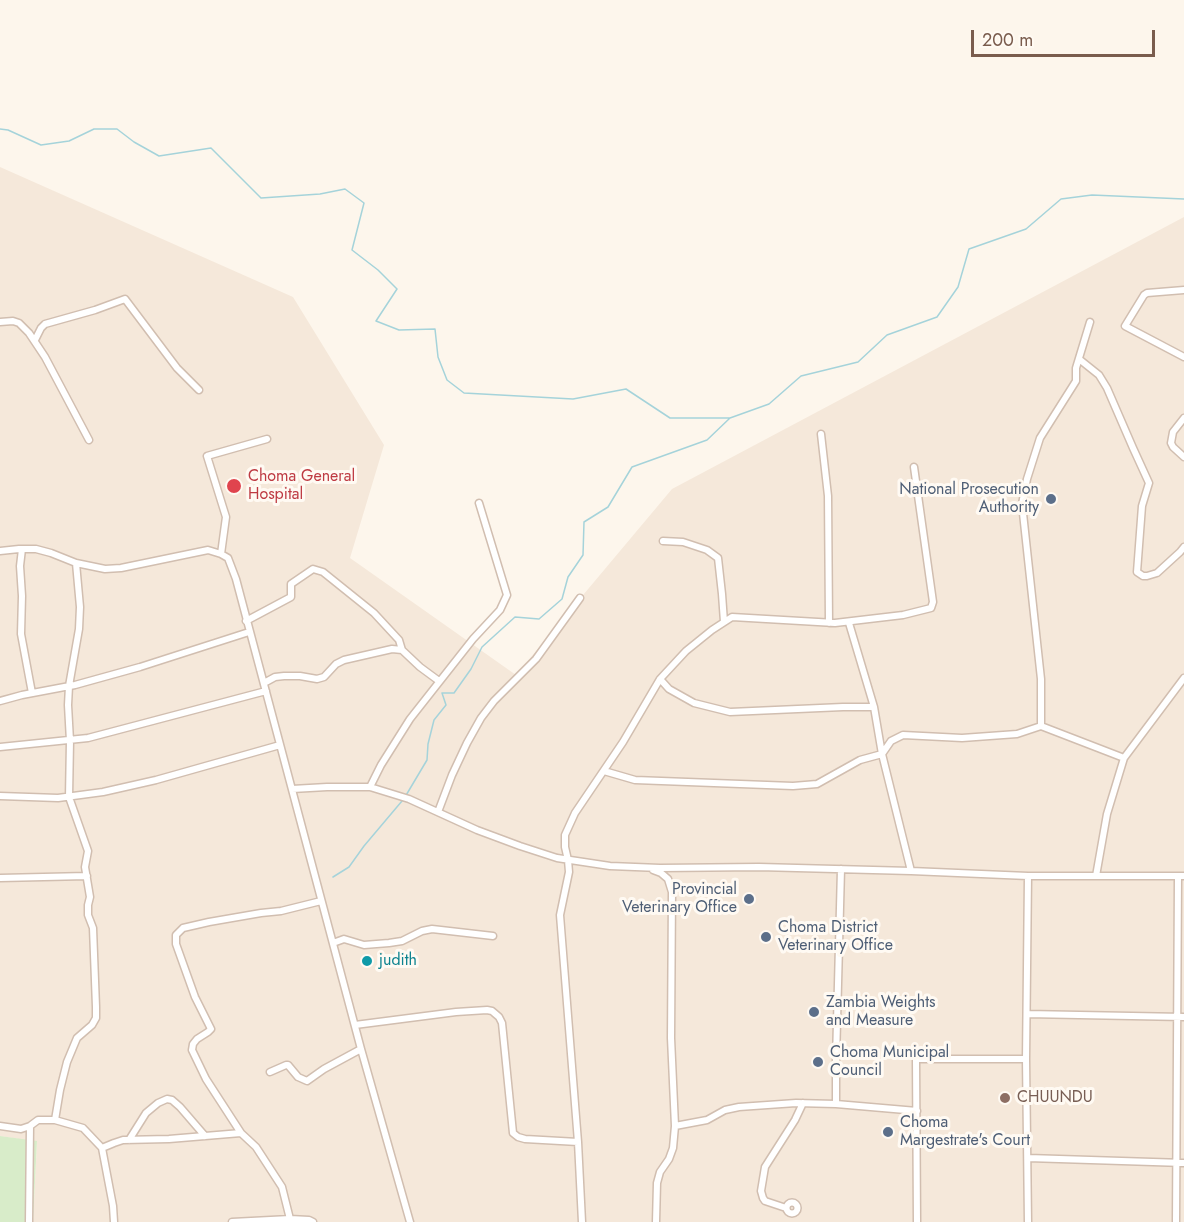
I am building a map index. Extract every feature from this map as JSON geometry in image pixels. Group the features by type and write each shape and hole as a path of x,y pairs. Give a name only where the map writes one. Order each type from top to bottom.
{"street":[{"path":"1184,290 1147,293 1125,326 1184,357"},
{"path":"34,340 45,324 125,299 177,368 199,390"},
{"path":"0,322 19,323 29,333 45,357 89,440"},
{"path":"1041,726 1041,680 1022,504 1040,438 1076,381 1076,368 1090,322"},
{"path":"1079,359 1099,375 1107,388 1149,483 1142,506 1137,572 1143,576 1157,573 1184,547"},
{"path":"1184,418 1173,432 1171,443 1184,457"},
{"path":"821,434 828,496 829,623"},
{"path":"220,554 226,517 207,456 267,439"},
{"path":"582,1222 560,915 568,872 565,835 575,813 623,742 660,679 686,651 711,630 732,617 829,623 903,615 931,608 933,602 914,467"},
{"path":"370,787 410,719 472,639 500,610 507,595 479,503"},
{"path":"663,541 682,542 707,550 718,558 724,622"},
{"path":"21,549 21,634 32,693"},
{"path":"0,551 36,549 76,563 105,569 121,568 208,550 228,558 410,1222"},
{"path":"55,1120 67,1062 77,1038 92,1025 96,1018 93,928 88,915 90,897 85,867 88,850 69,797 69,687 79,629 80,600 76,563"},
{"path":"246,621 291,597 291,584 313,569 323,572 374,613 399,640 402,650 420,668 439,681"},
{"path":"438,812 467,742 484,713 536,659 580,598"},
{"path":"849,622 874,707 882,754 911,871"},
{"path":"0,700 69,687 249,632"},
{"path":"0,745 70,741 99,735 265,687 275,677 300,676 317,679 324,677 336,664 344,660 386,650 402,650"},
{"path":"1096,876 1107,814 1124,758 1182,686 1184,678"},
{"path":"660,679 669,689 694,703 730,712 874,707"},
{"path":"604,771 635,780 794,786 817,784 860,760 882,754 891,741 903,735 962,738 1017,734 1041,726 1124,758"},
{"path":"0,796 45,798 103,792 280,745"},
{"path":"292,789 370,787 399,795 477,830 520,846 557,858 610,866 759,867 1028,876 1181,876 1180,1163 1176,1222"},
{"path":"648,868 661,873 668,879 672,892 671,1038 675,1126 673,1148 660,1172 657,1183 656,1222"},
{"path":"836,1104 841,869"},
{"path":"0,878 87,876"},
{"path":"1028,876 1026,1059 1028,1222"},
{"path":"290,1219 282,1187 262,1155 240,1133 206,1078 192,1050 192,1044 196,1039 211,1029 195,997 176,944 176,935 183,928 281,911 321,901"},
{"path":"333,943 344,939 364,945 389,944 432,929 493,936"},
{"path":"355,1025 456,1012 492,1011 502,1023 513,1133 525,1139 578,1142"},
{"path":"1028,1014 1181,1017"},
{"path":"270,1072 288,1065 298,1077 307,1081 361,1049"},
{"path":"917,1222 916,1059 1026,1059"},
{"path":"129,1140 146,1113 166,1099 180,1107 205,1136"},
{"path":"675,1126 707,1120 731,1108 803,1103 917,1111"},
{"path":"792,1222 789,1211 765,1201 761,1191 765,1167 795,1120 803,1103"},
{"path":"0,1126 21,1129 38,1120 55,1120 83,1128 102,1148 114,1222"},
{"path":"29,1222 30,1126"},
{"path":"102,1148 129,1140 240,1133"},
{"path":"1028,1158 1180,1163"},
{"path":"232,1222 290,1219 313,1222"}],"shaded area":[{"path":"0,167 293,297 384,445 350,558 516,675 672,489 1184,217 1184,1222 33,1222 37,1142 0,1136"}],"green space":[{"path":"0,1136 37,1141 33,1222 0,1222"}],"waterway":[{"path":"0,129 8,130 41,145 69,141 94,129 117,129 159,156 211,148 261,198 320,194 345,189 364,203 352,250 378,270 397,289 376,321 399,330 435,329 438,357 447,380 464,393 573,399 626,389 670,418 730,418"},
{"path":"405,797 427,760 434,720 446,705 442,693 454,693 471,669 482,647 515,617 539,619 562,599 568,577 583,555 584,522 608,507 632,467 707,440 730,418 769,404 801,376 858,362 887,335 937,317 958,287 969,249 1026,229 1061,199 1092,195 1184,199"},
{"path":"333,877 349,867 402,801"}],"place":[{"name":"Choma General Hospital","path":"234,486"},
{"name":"National Prosecution Authority","path":"1051,499"},
{"name":"Provincial Veterinary Office","path":"749,899"},
{"name":"Choma District Veterinary Office","path":"766,937"},
{"name":"judith","path":"367,961"},
{"name":"Zambia Weights and Measure","path":"814,1012"},
{"name":"Choma Municipal Council","path":"818,1062"},
{"name":"CHUUNDU","path":"1005,1098"},
{"name":"Choma Margestrate's Court","path":"888,1132"}]}
